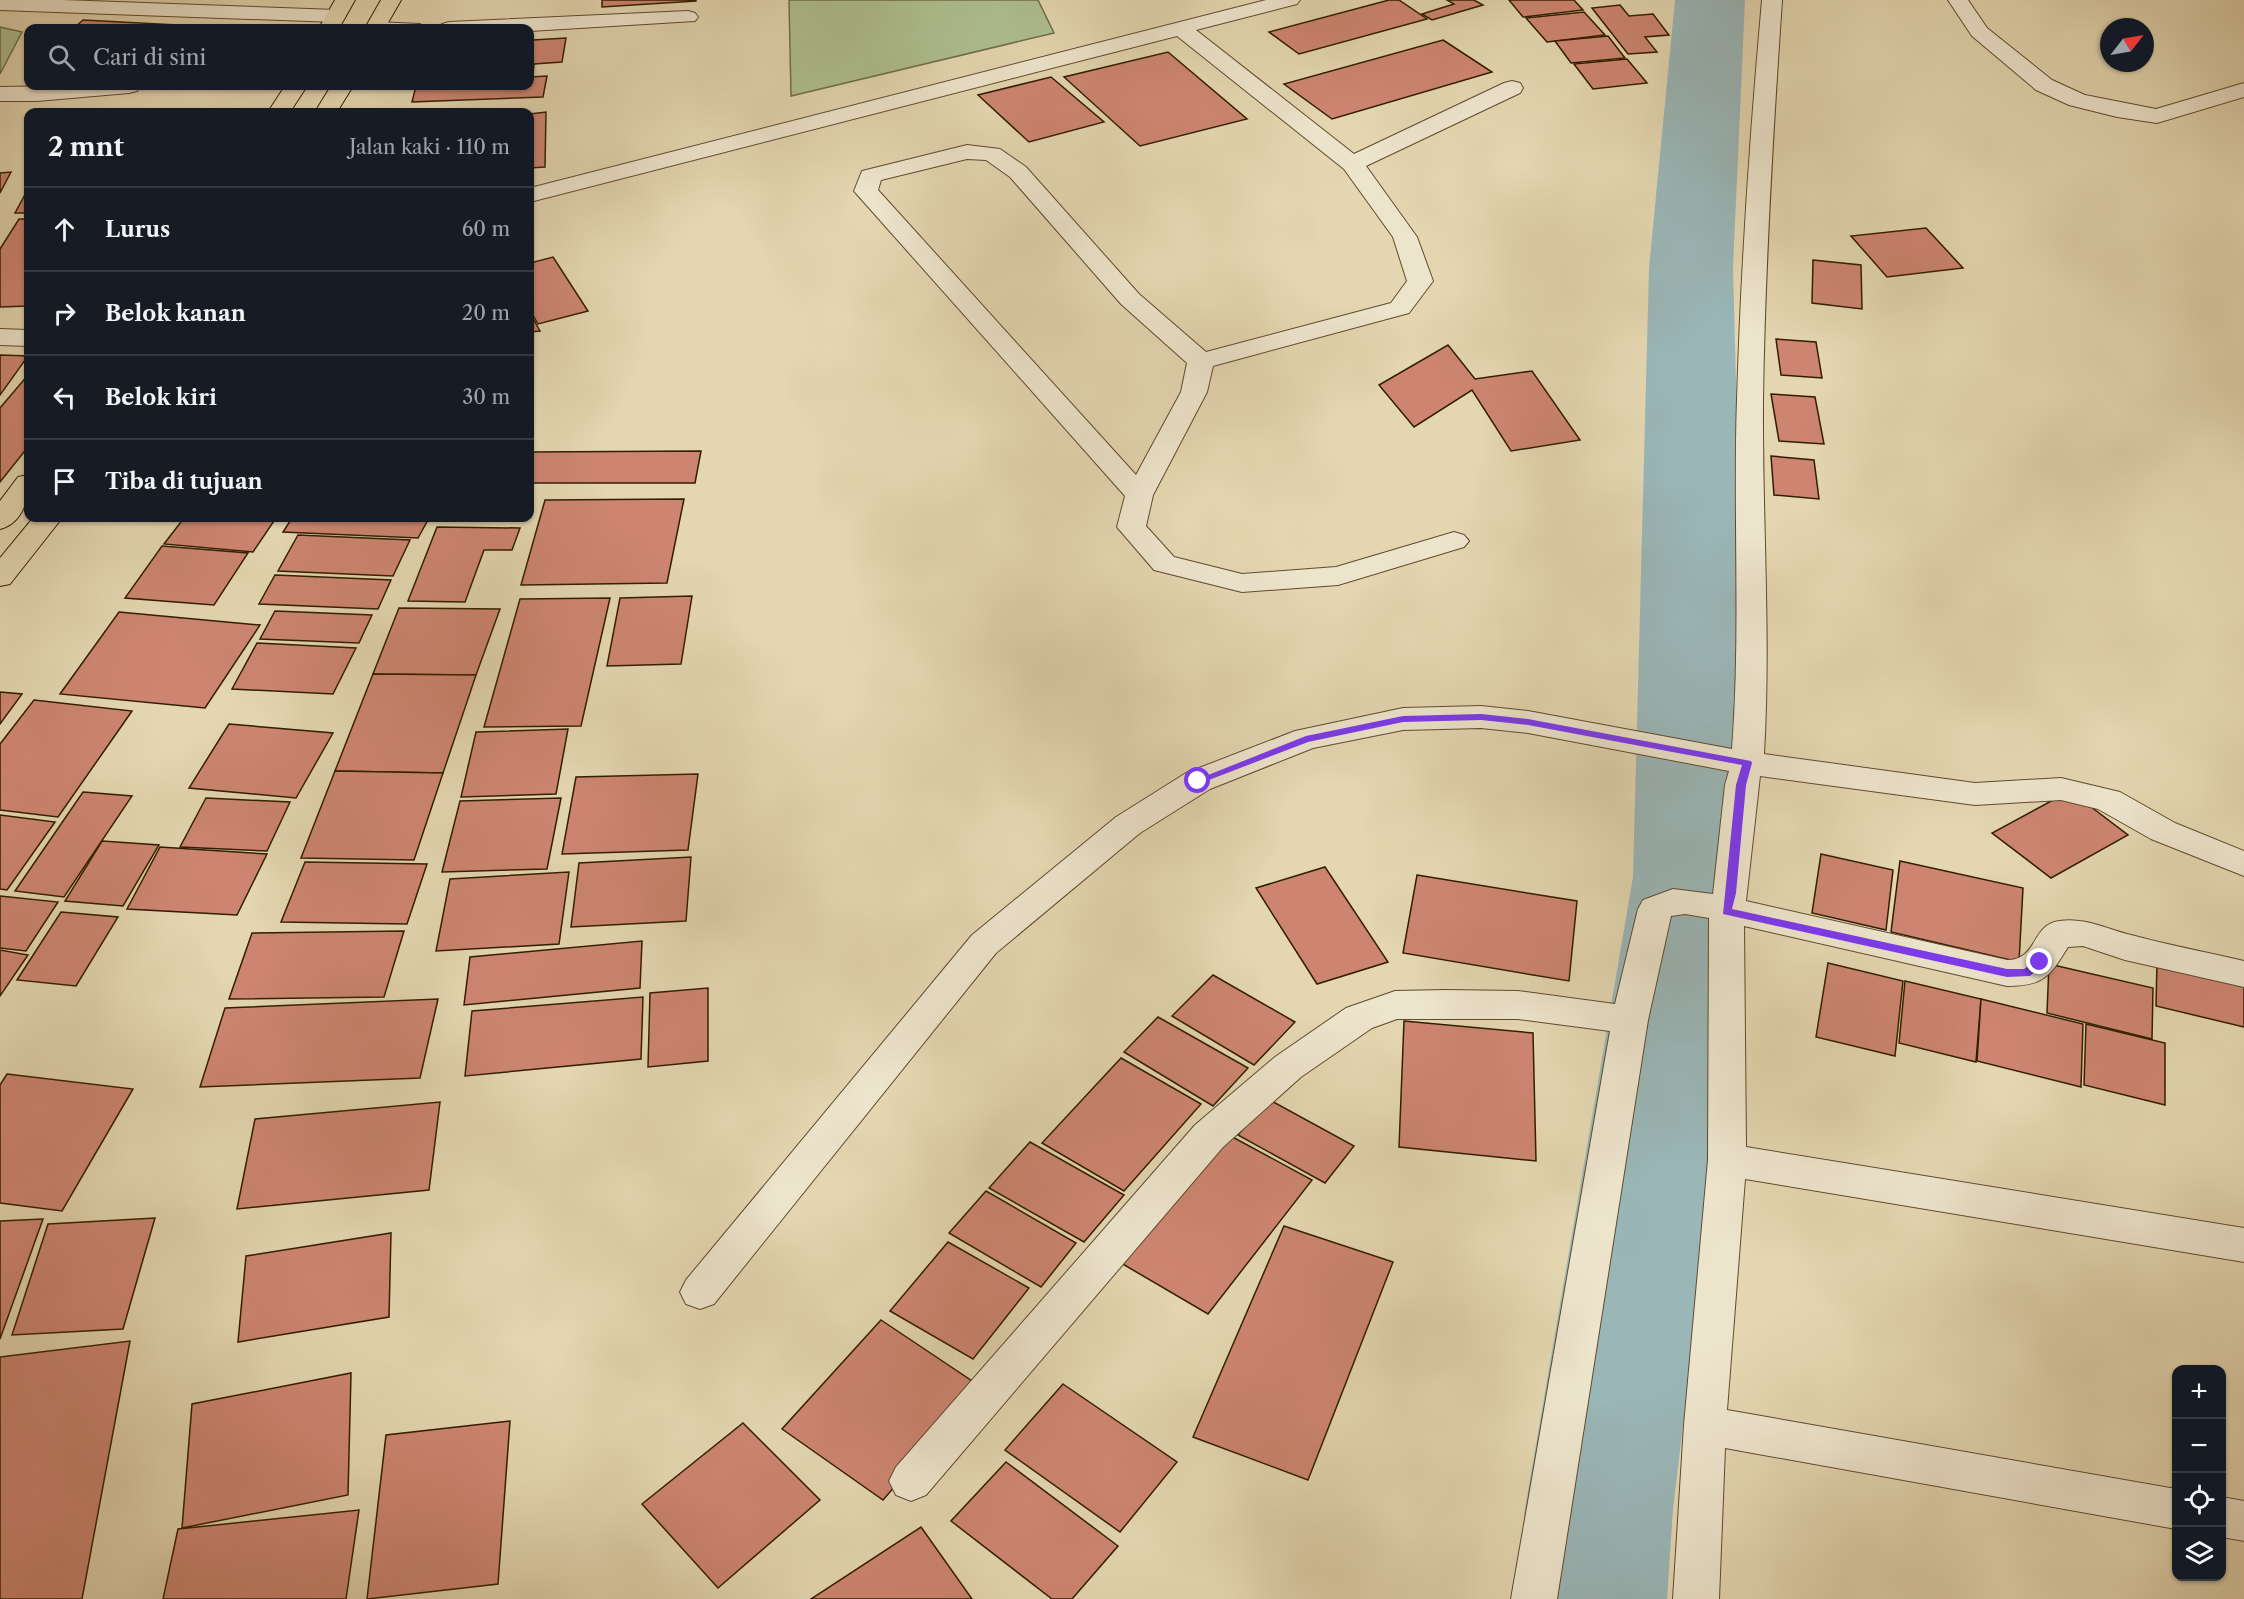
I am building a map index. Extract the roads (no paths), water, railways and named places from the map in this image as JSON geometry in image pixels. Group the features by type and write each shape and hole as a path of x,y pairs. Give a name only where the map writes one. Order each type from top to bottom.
{"highway":[{"path":"378,24 391,0"},
{"path":"282,108 293,90"},
{"path":"328,108 340,90"},
{"path":"0,520 24,488"},
{"path":"0,577 45,522"}],"street":[{"path":"534,194 1290,0"},
{"path":"1696,1599 1705,1425 1727,1160 1709,902 1744,774 1752,691 1750,400 1764,98 1772,0"},
{"path":"1958,0 1979,32 2044,85 2077,100 2157,116 2244,90"},
{"path":"0,4 337,15"},
{"path":"529,24 688,16"},
{"path":"1179,27 1352,164 1406,237 1420,281 1400,308 1201,361"},
{"path":"1352,164 1512,88"},
{"path":"0,94 83,90"},
{"path":"1139,495 866,191 870,176 968,152 992,154 1018,172 1130,299 1201,361"},
{"path":"0,337 24,338"},
{"path":"1201,361 1194,392 1139,495 1131,527 1164,564 1242,583 1338,576 1454,542"},
{"path":"700,1292 984,944 1128,825 1198,781 1306,739 1403,719 1481,717 1528,722 1713,756 1744,774 1975,794 2061,789 2109,800 2163,831 2244,864"},
{"path":"1534,1599 1616,1019 1655,909 1663,904 1709,902 2007,973 2027,973 2040,962 2058,934 2085,933 2125,947 2244,974"},
{"path":"911,1482 1209,1136 1288,1067 1359,1018 1395,1005 1518,1005 1616,1019"},
{"path":"1727,1160 2244,1245"},
{"path":"1705,1425 2172,1508"},
{"path":"2226,1518 2244,1521"}],"waterway":[{"path":"1591,1599 1599,1509 1691,877 1691,268 1710,0"}]}
